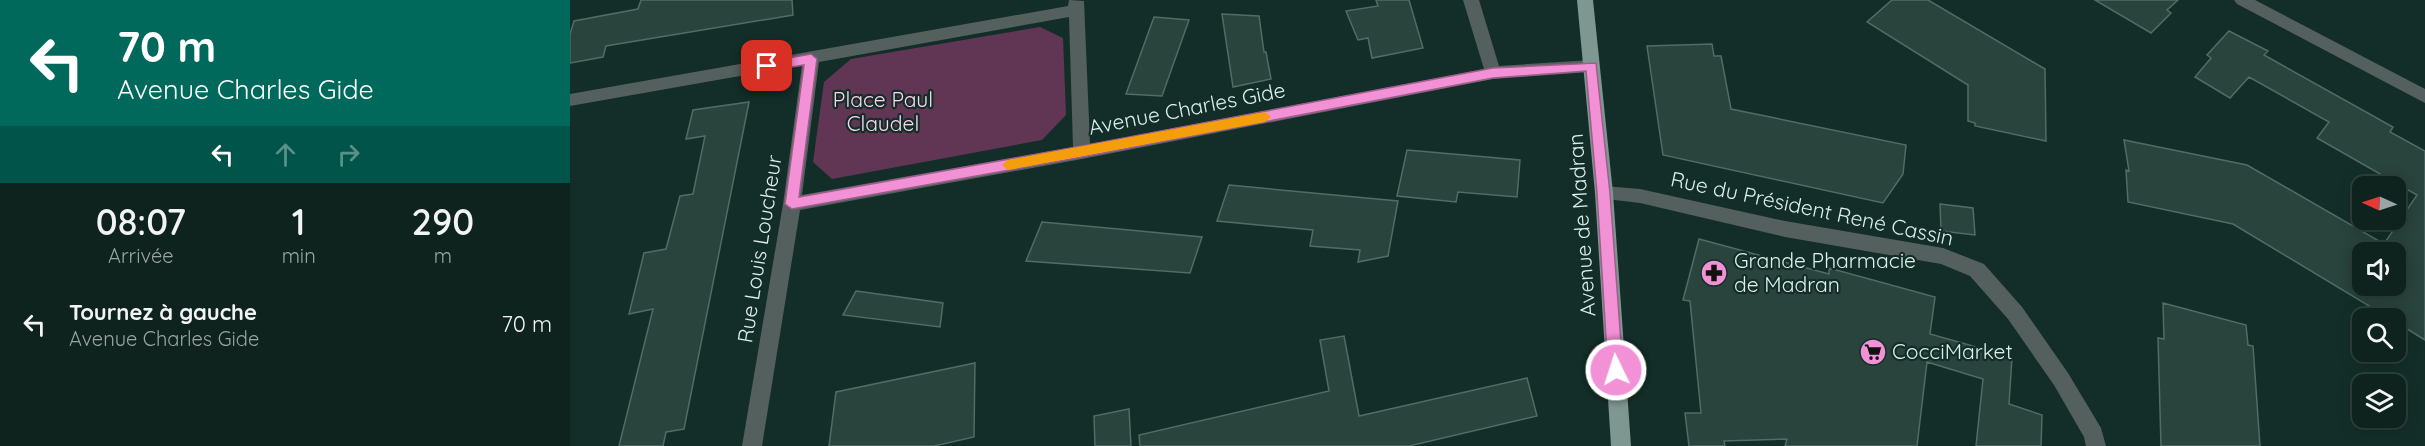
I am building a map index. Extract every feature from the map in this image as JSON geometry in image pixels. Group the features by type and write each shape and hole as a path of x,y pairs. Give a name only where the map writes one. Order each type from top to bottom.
{"main road":[{"name":"Avenue de Madran","path":"1585,0 1604,193 1621,446"}],"street":[{"path":"1471,0 1493,73"},
{"path":"2242,0 2425,97"},
{"path":"570,100 811,59 1076,5 1082,152"},
{"name":"Rue Louis Loucheur","path":"752,446 792,204 811,59"},
{"name":"Avenue Charles Gide","path":"792,204 1082,152 1493,73 1591,66"},
{"name":"Rue du Président René Cassin","path":"1604,193 1640,196 1785,229 1943,256 1977,270 2014,313 2061,379 2094,435 2096,446"}],"green space":[{"name":"Place Paul Claudel","path":"1040,27 1063,38 1066,115 1042,140 832,179 813,162 824,82 851,59"}],"building":[{"path":"641,0 792,0 793,15 606,46 603,57 570,63 570,34 574,21 638,9"},
{"path":"1376,0 1409,0 1423,48 1372,58 1368,38 1358,40 1346,11 1378,6"},
{"path":"1892,0 1928,0 2045,69 2046,141 1975,126 1975,123 1968,121 1968,85 1867,22"},
{"path":"2095,0 2178,0 2167,10 2171,13 2151,33"},
{"path":"1222,14 1259,16 1264,52 1266,52 1271,79 1233,87"},
{"path":"1154,17 1189,20 1162,96 1126,94"},
{"path":"2229,31 2268,51 2264,55 2393,127 2390,132 2425,151 2425,340 2406,328 2406,308 2372,308 2352,296 2406,296 2406,242 2385,242 2393,230 2406,230 2406,211 2417,195 2406,189 2406,176 2384,176 2317,138 2329,122 2249,77 2230,98 2195,77 2211,58 2207,55"},
{"path":"1712,44 1714,56 1721,56 1731,109 1906,145 1903,174 1883,203 1663,155 1647,46"},
{"path":"749,102 684,429 666,432 663,446 619,446 653,309 629,314 644,253 666,249 680,196 693,194 705,136 686,139 693,110"},
{"path":"2124,140 2247,165 2352,226 2352,230 2360,230 2381,242 2352,242 2352,296 2233,224 2128,202 2126,170 2129,171"},
{"path":"1407,150 1520,160 1517,197 1458,192 1456,202 1397,196"},
{"path":"1229,185 1398,201 1388,256 1358,262 1360,250 1310,246 1313,230 1217,221"},
{"path":"1940,204 1973,208 1975,235 1941,231"},
{"path":"1042,222 1202,237 1190,273 1026,261"},
{"path":"1699,239 1829,274 1829,268 1935,297 1930,334 2012,357 2009,404 2042,415 2041,446 1976,446 1983,379 1927,362 1917,446 1785,446 1787,439 1724,441 1725,446 1689,446 1685,413 1701,413 1690,301 1683,300"},
{"path":"856,291 943,303 940,327 843,315"},
{"path":"2163,303 2246,325 2248,345 2253,346 2260,446 2161,446 2158,338 2164,339"},
{"path":"1344,336 1359,416 1527,378 1537,416 1409,446 1140,446 1139,435 1329,391 1320,340"},
{"path":"975,363 974,437 934,446 829,446 836,392"},
{"path":"1129,409 1131,446 1095,446 1094,416"}],"slow traffic":[{"path":"1008,165 1265,117"}],"place":[{"name":"Grande Pharmacie de Madran","path":"1714,273"},
{"name":"CocciMarket","path":"1873,352"}],"route":[{"path":"767,66 811,59 792,204 1082,152 1493,73 1591,66 1604,193 1616,370"}]}
